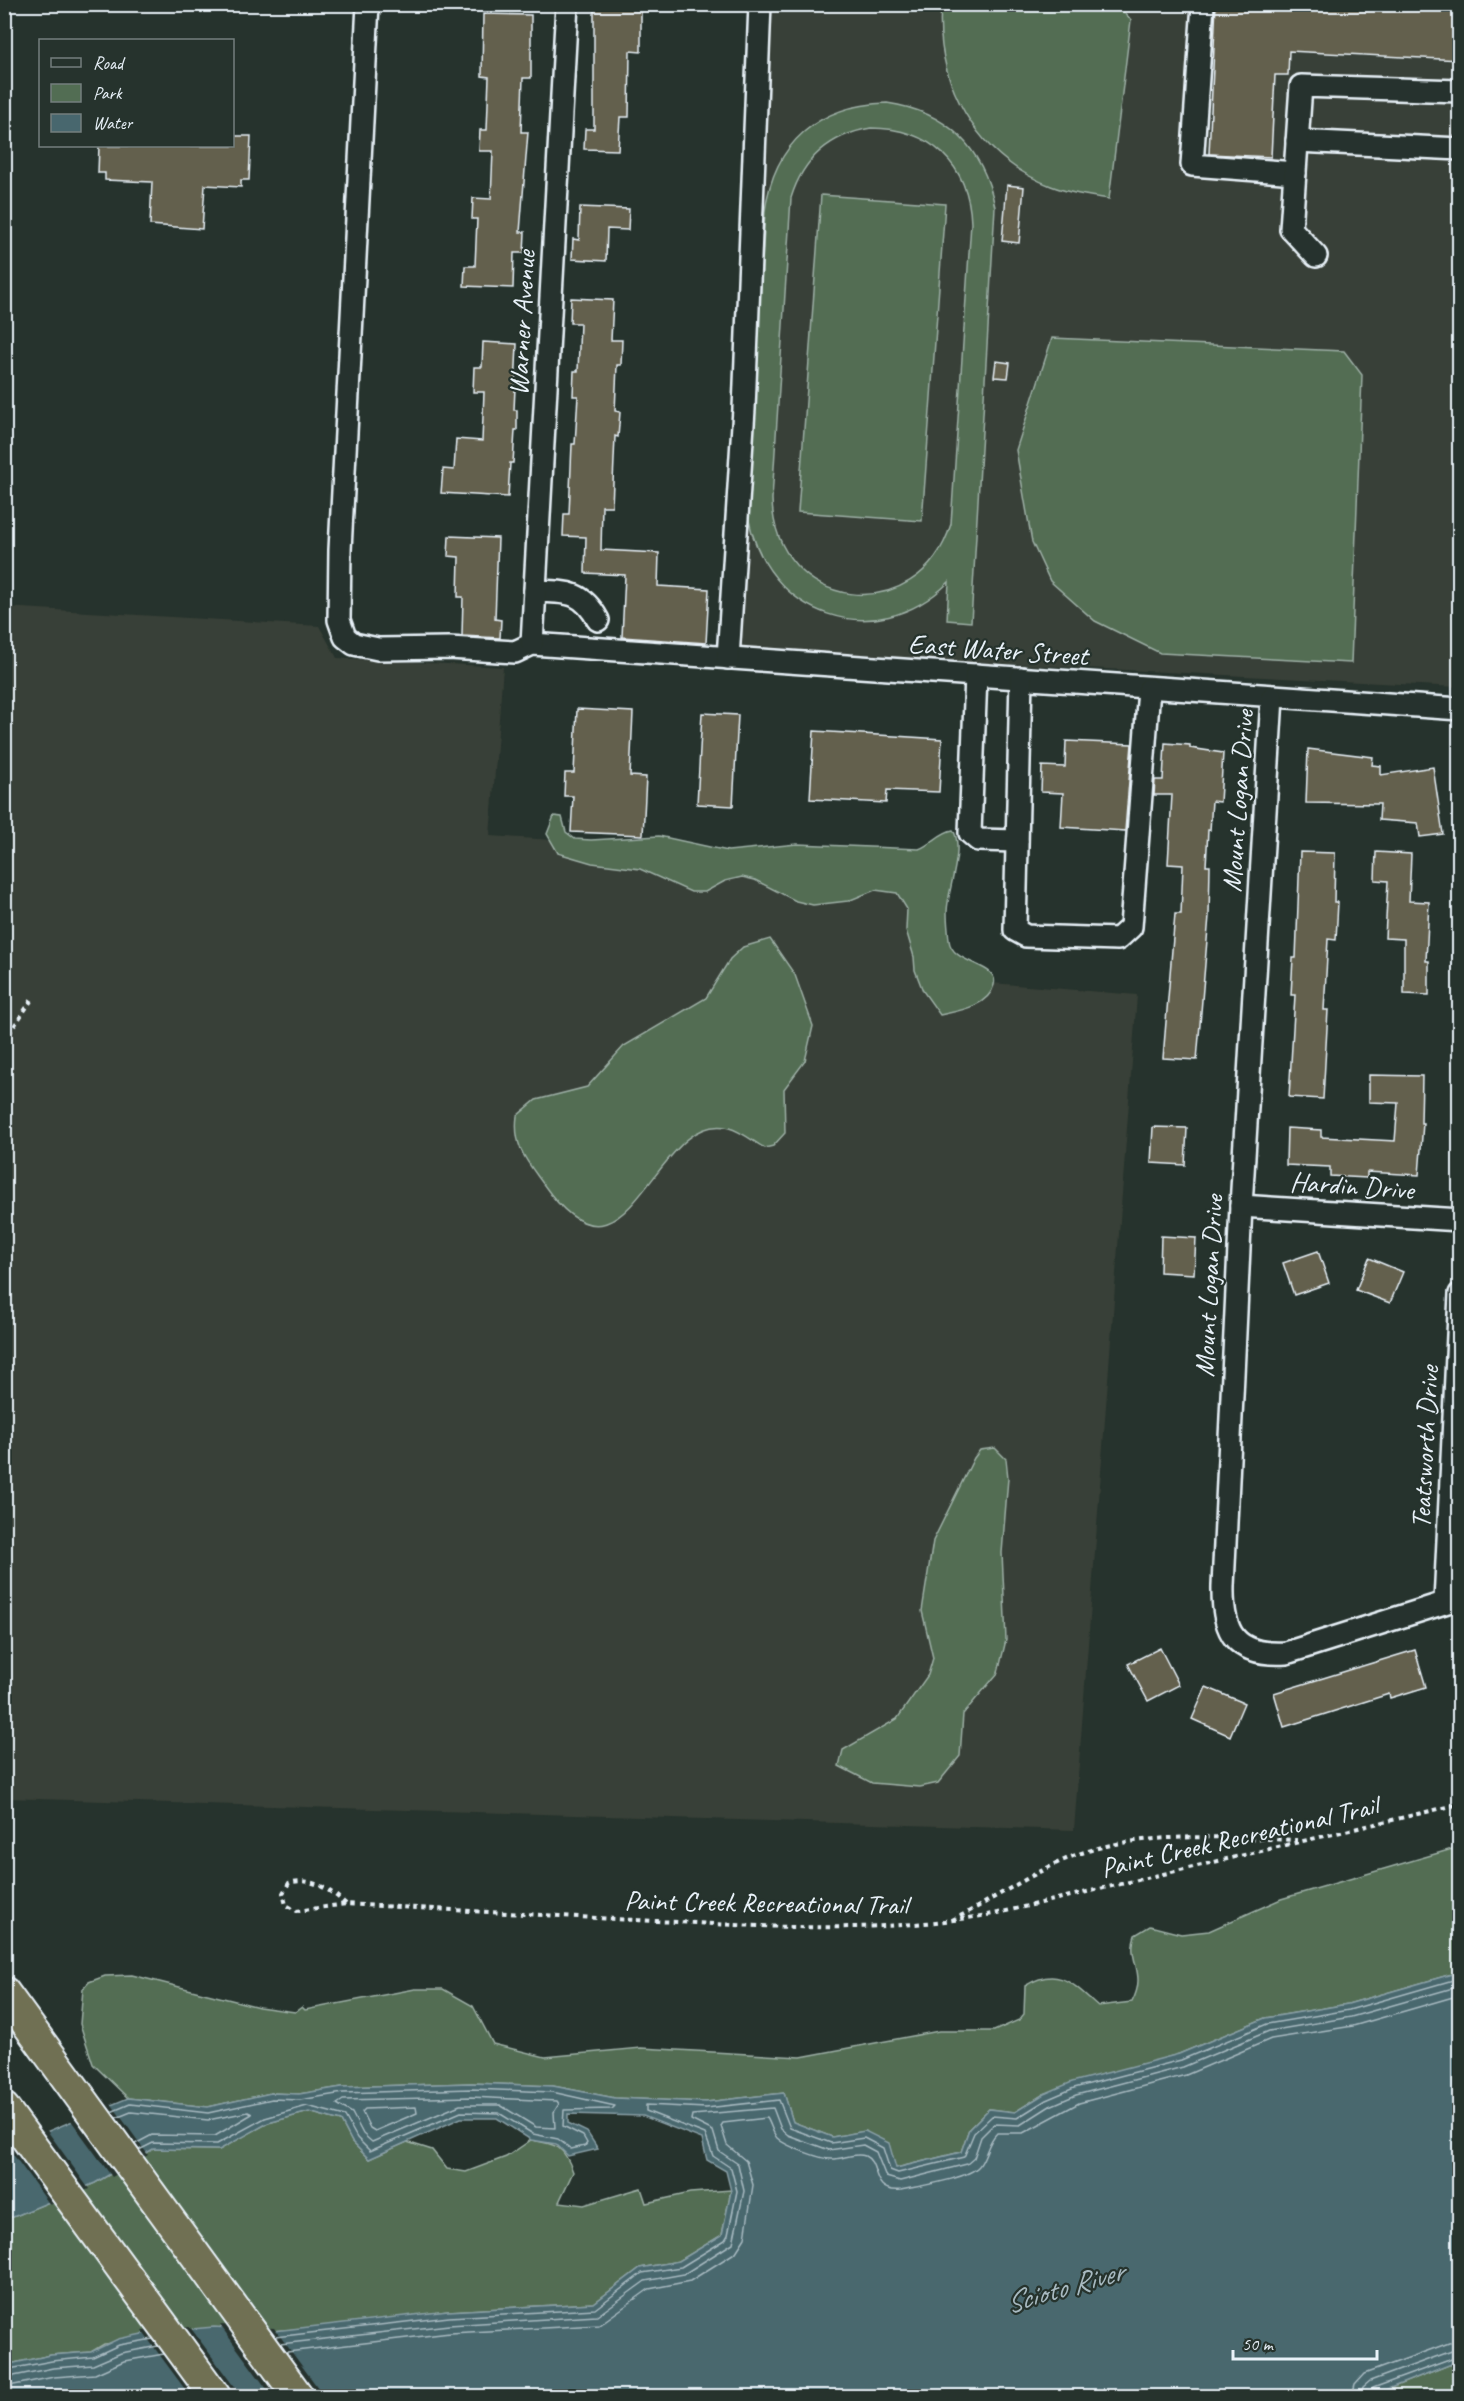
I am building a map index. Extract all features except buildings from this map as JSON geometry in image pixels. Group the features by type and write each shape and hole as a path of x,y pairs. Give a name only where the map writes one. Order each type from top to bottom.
{"highway":[{"path":"4,1992 298,2397"},
{"path":"4,2108 215,2397"}],"street":[{"name":"East Water Street","path":"368,4 351,310 339,620 345,637 363,648 449,648 515,652 532,644 1460,710"},
{"name":"Warner Avenue","path":"532,644 567,4"},
{"path":"728,658 744,409 760,4"},
{"path":"1203,4 1192,165 1295,173"},
{"path":"1316,256 1292,229 1301,86 1460,91"},
{"path":"1297,141 1460,149"},
{"path":"535,591 579,596 589,603 598,620"},
{"path":"976,675 970,833 978,840 1017,841"},
{"path":"1021,678 1015,930 1026,936 1118,939 1131,927 1149,689"},
{"name":"Mount Logan Drive","path":"1272,697 1240,1206 1223,1586 1226,1625 1236,1641 1250,1651 1267,1654 1286,1653 1452,1600"},
{"name":"Hardin Drive","path":"1240,1206 1460,1220"},
{"name":"Teatsworth Drive","path":"1452,1600 1460,1294"}],"path":[{"path":"4,1041 33,998"},
{"name":"Paint Creek Recreational Trail","path":"346,1904 315,1883 300,1879 289,1883 283,1893 286,1905 297,1911 346,1904 787,1928 871,1928 945,1923 998,1913 1460,1804"},
{"path":"945,1923 985,1905 1064,1860 1095,1849 1125,1843 1201,1838 1304,1840"}],"shaded area":[{"path":"768,5 1459,5 1459,687 735,650"},
{"path":"5,607 319,626 337,658 503,667 490,836 932,864 931,978 1137,995 1074,1830 5,1798"}],"green space":[{"path":"941,5 1078,5 1121,9 1131,20 1109,199 1051,186 1024,173 1001,156 982,137 966,114 953,89 945,62 941,34"},
{"path":"887,103 909,108 945,124 972,150 982,167 995,207 971,622 947,620 949,582 920,604 889,617 858,620 828,614 800,600 777,579 759,551 748,516 765,211 770,187 789,147 804,132 820,120 862,105","holes":["871,128 911,135 942,153 954,167 963,183 969,202 971,223 951,524 934,558 910,581 881,593 850,594 821,584 796,565 779,537 772,499 791,198 803,172 820,151 831,143 856,131"]},
{"path":"821,195 945,204 922,521 798,512"},
{"path":"1052,338 1344,351 1362,375 1351,663 1160,653 1095,621 1050,581 1032,542 1016,450"},
{"path":"554,816 562,817 566,832 575,839 659,836 728,851 797,844 919,849 953,830 957,847 948,903 949,940 952,948 958,954 990,972 994,978 994,985 986,998 972,1007 940,1015 923,991 915,970 914,957 906,930 907,909 897,893 875,890 848,901 813,905 796,901 755,880 742,877 725,881 705,892 691,892 640,869 592,863 558,853 547,834"},
{"path":"770,939 795,975 813,1026 805,1061 784,1089 785,1133 773,1146 765,1148 734,1129 703,1130 680,1146 640,1195 620,1215 598,1225 573,1217 544,1185 523,1153 517,1136 517,1116 536,1100 587,1087 624,1046 706,998 730,959 743,947"},
{"path":"995,1448 1006,1459 1008,1478 1002,1553 1006,1640 998,1673 963,1714 960,1756 938,1783 920,1787 872,1783 839,1766 843,1750 897,1719 928,1675 933,1658 922,1611 933,1541 974,1458 980,1450"},
{"path":"1459,1847 1459,1972 1348,2004 1265,2018 1179,2054 1044,2094 1015,2112 989,2109 969,2129 961,2152 896,2168 866,2131 832,2137 793,2122 784,2093 706,2102 615,2098 553,2086 471,2083 342,2087 299,2094 271,2093 208,2107 128,2098 93,2064 80,2024 83,1989 89,1982 105,1976 132,1975 259,2007 295,2012 302,2007 305,2010 415,1989 443,1989 473,2006 493,2044 545,2057 641,2048 801,2057 939,2031 994,2031 1019,2020 1024,2014 1025,1986 1047,1977 1056,1977 1073,1984 1098,2006 1132,2002 1138,1982 1133,1952 1135,1935 1150,1926 1181,1934 1209,1931 1281,1899"},
{"path":"309,2112 341,2121 352,2142 369,2159 407,2142 432,2150 447,2169 466,2172 506,2157 531,2140 553,2145 563,2152 573,2172 559,2202 584,2205 641,2188 646,2203 690,2193 731,2190 722,2235 679,2261 640,2268 594,2303 448,2311 324,2327 104,2344 91,2352 51,2355 5,2365 4,2217 13,2217 95,2183 153,2149 219,2150 268,2123"},
{"path":"1459,2361 1459,2396 1364,2396 1375,2394"}],"water":[{"name":"Scioto River","path":"1459,1972 1459,2361 1375,2394 1364,2396 5,2396 5,2365 51,2355 91,2352 118,2339 147,2333 214,2327 274,2331 448,2311 594,2303 640,2268 679,2261 722,2235 731,2191 726,2171 707,2160 702,2139 643,2116 568,2114 568,2123 587,2132 598,2149 568,2156 556,2144 531,2140 497,2118 461,2118 369,2159 352,2142 341,2121 309,2112 268,2123 219,2150 153,2149 95,2183 13,2217 5,2217 5,2142 39,2135 128,2098 208,2107 271,2093 299,2094 342,2087 471,2083 553,2086 615,2098 706,2102 784,2093 793,2122 832,2137 865,2131 889,2143 896,2168 961,2152 969,2129 989,2109 1015,2112 1044,2094 1072,2082 1179,2054 1265,2018 1348,2004"}],"pier":[{"path":"110,2102 148,2155 112,2177 70,2119"},
{"path":"46,2129 89,2189 50,2205 4,2142 4,2139"},
{"path":"220,2325 274,2328 324,2396 272,2396"},
{"path":"190,2327 241,2396 190,2396 142,2331"}]}
